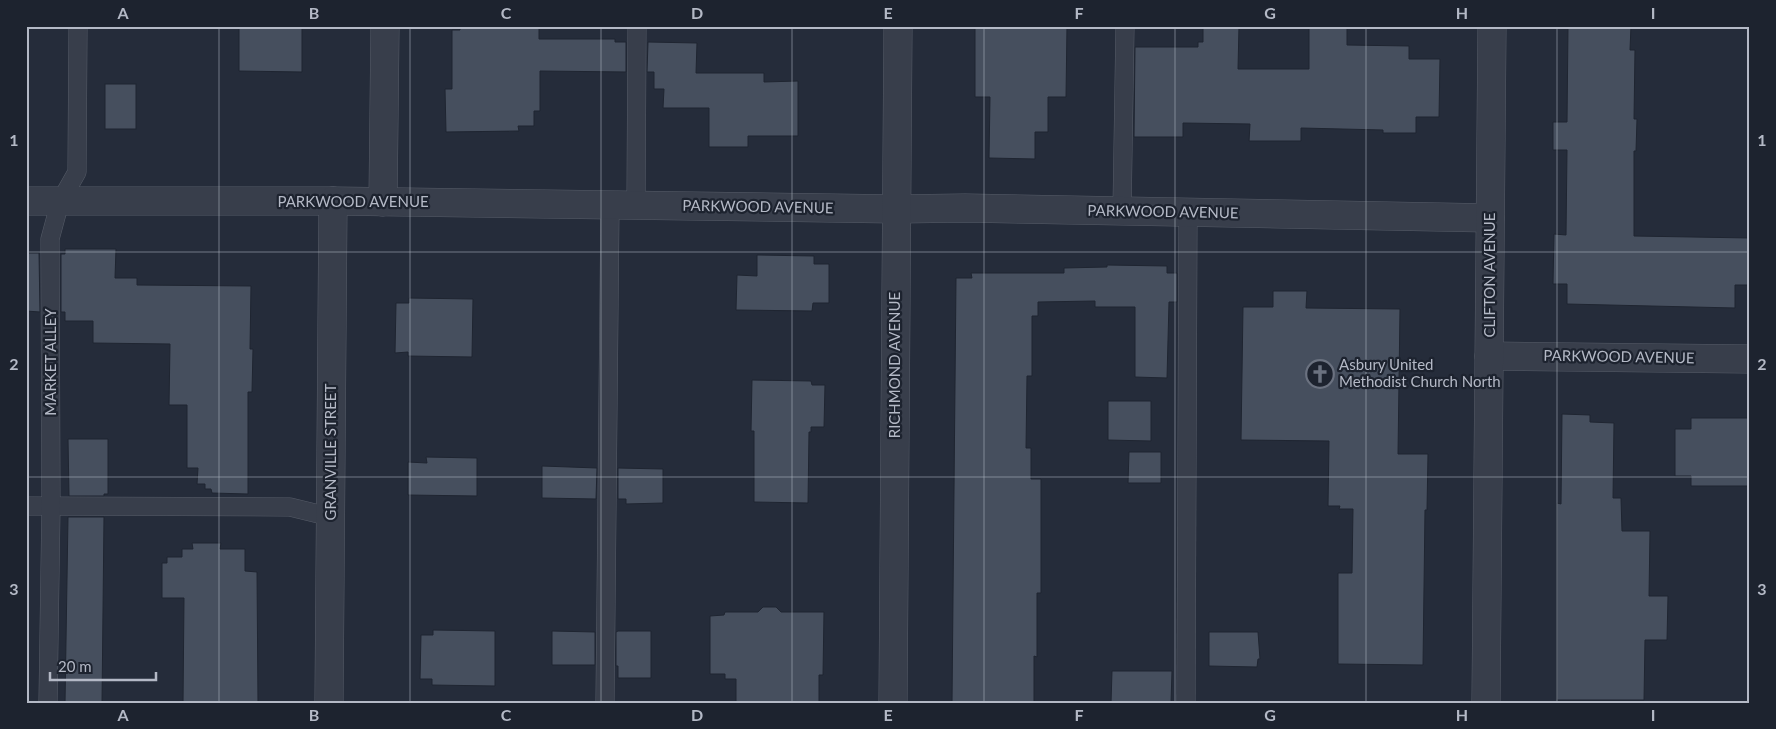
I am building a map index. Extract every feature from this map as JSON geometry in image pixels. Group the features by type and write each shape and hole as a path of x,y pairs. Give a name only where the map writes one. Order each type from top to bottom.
{"street":[{"path":"383,202 385,26"},
{"name":"RICHMOND AVENUE","path":"893,703 898,26"},
{"name":"CLIFTON AVENUE","path":"1486,703 1492,26"},
{"name":"PARKWOOD AVENUE","path":"26,201 334,201 897,209 965,208 1490,218"},
{"name":"GRANVILLE STREET","path":"330,703 334,201"},
{"name":"PARKWOOD AVENUE","path":"1489,356 1750,359"}],"lane":[{"name":"MARKET ALLEY","path":"48,703 51,506 50,240 60,202 77,172 78,26"},
{"path":"605,703 623,205 637,26"},
{"path":"1122,211 1125,26"},
{"path":"1186,703 1188,212"},
{"path":"26,506 290,507 331,517"}],"building":[{"path":"975,26 1067,26 1066,97 1048,97 1048,132 1035,132 1035,159 989,158 990,97 975,97"},
{"path":"1203,26 1239,26 1238,69 1309,69 1309,26 1347,26 1347,45 1409,46 1409,59 1440,59 1439,117 1416,117 1416,133 1383,133 1383,130 1301,128 1301,141 1249,141 1250,124 1183,123 1183,137 1134,137 1135,47 1198,47 1198,42 1203,42"},
{"path":"1568,26 1631,26 1630,50 1635,50 1634,119 1637,119 1636,151 1634,151 1634,236 1750,238 1750,285 1735,285 1735,308 1567,304 1567,284 1553,284 1554,234 1566,235 1567,150 1553,150 1553,122 1567,122"},
{"path":"460,27 539,28 539,39 615,39 615,42 626,42 626,72 540,71 540,111 534,111 534,126 518,126 519,131 446,132 445,89 452,89 452,30 460,30"},
{"path":"239,28 302,28 302,72 239,71"},
{"path":"648,42 697,43 696,73 764,73 764,82 798,81 798,136 748,136 748,147 709,147 709,108 663,108 664,89 654,89 654,72 647,72"},
{"path":"105,84 136,84 136,129 105,129"},
{"path":"65,249 116,249 115,278 137,278 137,285 251,286 250,349 253,349 252,392 248,392 248,494 212,493 211,489 205,489 205,484 197,484 198,468 187,468 187,405 169,405 170,344 93,343 93,321 65,321 65,312 61,312 61,254 65,254"},
{"path":"26,253 39,253 40,312 26,311"},
{"path":"757,255 814,256 814,264 829,264 829,303 813,303 812,311 736,310 737,275 757,276"},
{"path":"1107,265 1167,266 1167,273 1177,273 1177,302 1169,302 1167,378 1135,377 1135,307 1095,307 1095,301 1038,302 1038,316 1032,316 1032,376 1027,376 1026,448 1031,448 1031,479 1041,479 1041,593 1037,593 1037,657 1034,656 1034,703 952,703 956,278 972,278 971,273 1064,273 1064,268 1107,267"},
{"path":"1273,291 1307,291 1306,308 1400,309 1398,454 1428,454 1427,510 1425,510 1423,665 1338,664 1338,573 1352,573 1353,509 1339,509 1340,506 1328,506 1329,441 1241,440 1243,307 1273,307"},
{"path":"409,298 473,299 472,357 408,356 408,352 395,353 396,303 409,303"},
{"path":"752,380 811,381 812,385 825,385 824,427 811,427 811,432 809,432 808,503 754,502 754,431 751,431"},
{"path":"1108,401 1151,401 1151,441 1108,440"},
{"path":"1562,414 1590,415 1590,422 1614,423 1613,498 1621,498 1622,531 1650,531 1649,596 1668,596 1667,640 1645,640 1644,700 1557,700 1557,503 1561,504"},
{"path":"1691,418 1750,418 1750,486 1691,486 1691,476 1675,476 1675,429 1691,429"},
{"path":"68,439 108,439 108,494 104,494 104,496 69,496"},
{"path":"1129,452 1161,452 1161,483 1128,483"},
{"path":"426,457 477,458 477,496 408,495 408,462 427,463"},
{"path":"542,466 597,468 596,499 542,498"},
{"path":"618,468 663,469 663,503 626,504 626,499 618,499"},
{"path":"68,517 104,517 102,703 65,703"},
{"path":"192,543 221,543 220,549 245,549 245,571 257,572 258,703 183,703 184,598 162,598 162,563 167,563 167,557 182,557 182,549 193,549"},
{"path":"763,607 776,607 781,612 824,612 823,675 819,675 819,703 736,703 736,679 725,679 725,674 710,674 710,616 724,615 725,612 758,612"},
{"path":"433,630 495,631 495,686 432,685 432,679 420,679 421,635 433,635"},
{"path":"552,631 595,632 595,665 552,665"},
{"path":"651,631 651,678 618,678 616,632"},
{"path":"1209,632 1258,632 1260,659 1258,659 1257,667 1209,666"},
{"path":"1112,671 1172,671 1171,703 1111,703"}],"place":[{"name":"Asbury United Methodist Church North","path":"1320,374"}]}
